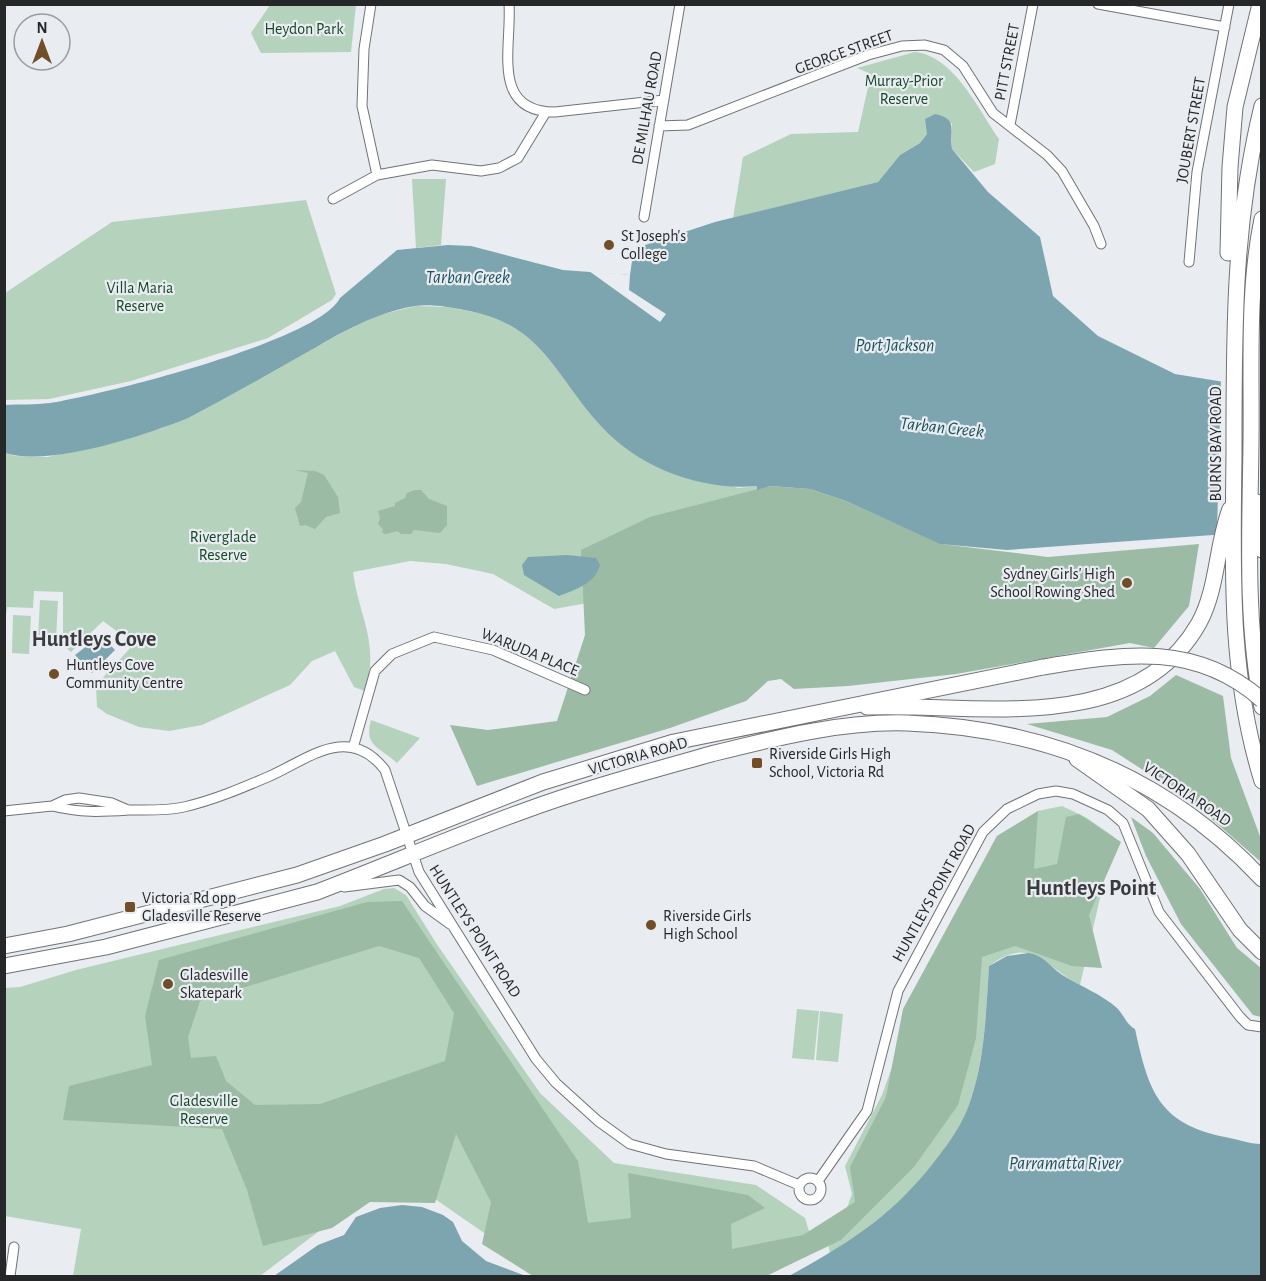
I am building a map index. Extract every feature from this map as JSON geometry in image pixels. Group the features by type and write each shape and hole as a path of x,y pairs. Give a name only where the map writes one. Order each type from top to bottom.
{"main road":[{"path":"1234,319 1227,269 1231,147 1238,86 1260,4"},
{"name":"BURNS BAY ROAD","path":"1262,106 1242,201 1234,319 1233,499 1235,650 1249,735 1262,781"},
{"name":"BURNS BAY ROAD","path":"1262,219 1254,274 1247,549 1254,652 1262,707"},
{"path":"1252,318 1262,265"},
{"path":"1251,445 1262,550"},
{"path":"805,714 861,707 1043,708 1082,703 1116,694 1166,664 1184,644 1207,605 1217,566 1222,530 1233,499"},
{"name":"VICTORIA ROAD","path":"4,946 68,934 297,875 543,782 674,742 1043,667 1117,655 1170,657 1217,670 1262,700"},
{"name":"VICTORIA ROAD","path":"4,966 106,947 317,892 519,813 617,780 785,736 843,727 905,723 992,732 1093,760 1131,777 1168,799 1234,850 1262,879"},
{"path":"1071,753 1148,809 1188,854 1240,930 1262,952"}],"street":[{"path":"371,4 364,49 362,106 377,175"},
{"path":"509,4 511,89 520,102 546,114 664,100"},
{"name":"DE MILHAU ROAD","path":"644,217 680,4"},
{"name":"PITT STREET","path":"1010,124 1033,4"},
{"path":"1098,4 1225,27"},
{"name":"JOUBERT STREET","path":"1190,262 1197,172 1228,4"},
{"name":"GEORGE STREET","path":"659,126 688,124 868,55 902,46 925,45 944,50 963,66 993,113 1010,124 1062,171 1094,226 1101,244"},
{"path":"333,199 377,175 432,165 481,171 500,168 518,158 546,114"},
{"name":"WARUDA PLACE","path":"353,748 375,672 392,654 434,638 493,650 585,690"},
{"path":"4,811 52,806 110,813 128,810 152,811 198,803 267,777 318,751 353,748"},
{"name":"HUNTLEYS POINT ROAD","path":"353,748 379,763 385,771 418,872 546,1072 574,1101 614,1134 648,1150 754,1166 799,1185"},
{"name":"HUNTLEYS POINT ROAD","path":"818,1181 867,1111 902,981 983,832 1007,809 1038,794 1056,791 1073,794 1108,810 1123,823 1159,912 1240,1017 1248,1025 1262,1027"},
{"path":"317,892 383,880 399,880 410,887 425,906 455,927"},
{"path":"809,1178 818,1181 820,1192 812,1199 801,1196 799,1185 809,1178"},
{"path":"10,1276 14,1247"}],"green space":[{"name":"Heydon Park","path":"270,5 356,5 351,52 261,53 251,33"},
{"name":"Murray-Prior Reserve","path":"915,52 942,63 964,86 999,139 995,164 974,172 952,149 952,123 927,134 920,143 900,155 878,182 733,218 743,157 791,134 858,132 871,74 857,68"},
{"path":"412,179 446,179 441,245 416,248"},
{"name":"Villa Maria Reserve","path":"306,200 336,294 332,300 268,338 131,381 49,399 5,400 5,293 112,222"},
{"name":"Riverglade Reserve","path":"416,306 447,307 490,315 519,330 545,351 591,414 614,438 738,488 757,486 757,495 626,596 554,609 493,574 446,564 410,561 353,572 369,644 369,674 365,691 354,687 335,651 312,661 290,685 202,725 169,731 139,727 107,714 97,707 96,685 134,644 103,621 71,652 63,645 63,592 34,591 33,608 7,607 5,626 5,453 15,456 48,457 162,428 357,325 379,315"},
{"path":"295,470 315,471 324,475 338,497 340,513 326,517 315,529 305,525 300,526 295,508 301,502 308,473"},
{"path":"770,486 810,489 846,501 941,544 1048,557 1199,544 1189,606 1154,648 1130,643 956,674 848,686 794,689 781,679 768,681 746,701 670,728 477,786 450,725 488,730 557,721 585,635 581,550 650,517"},
{"path":"421,490 429,499 447,506 447,525 440,533 414,530 411,534 401,534 397,531 382,533 383,529 378,524 380,518 378,511 395,506 395,503 405,498 407,493"},
{"path":"40,600 58,601 56,639 38,639"},
{"path":"13,615 31,616 29,654 12,653"},
{"path":"1176,675 1223,696 1231,758 1261,839 1261,862 1191,801 1112,750 1027,724 1107,717 1150,696"},
{"path":"371,720 420,738 397,763 371,741 369,729"},
{"path":"1062,806 1087,818 1114,837 1080,985 1027,953 1016,953 1004,957 989,966 979,1069 961,1125 932,1169 893,1209 851,1241 830,1253 824,1226 844,1216 852,1194 845,1166 882,1095 928,967 997,836 1038,811"},
{"path":"1038,811 1034,869 1057,864 1066,817 1079,814 1121,842 1089,915 1102,968 1072,966 1015,946 982,957 976,1038 958,1105 914,1167 841,1240 766,1276 533,1276 482,1244 491,1202 456,1134 435,1203 370,1202 332,1228 263,1246 247,1190 222,1129 63,1120 69,1086 152,1065 145,1016 159,960 367,902 402,901 578,1161 588,1223 631,1218 628,1173 748,1195 765,1208 731,1224 732,1249 803,1235 855,1202 850,1167 886,1097 903,1009 997,836","holes":["379,946 419,958 454,1013 445,1061 320,1104 255,1105 226,1081 216,1056 191,1058 188,1037 200,1001"]},
{"path":"1131,817 1153,833 1200,889 1237,948 1261,968 1261,1017 1253,1015 1181,924 1146,856"},
{"name":"Gladesville Reserve","path":"394,888 406,895 436,943 540,1093 614,1163 756,1185 805,1218 815,1251 767,1276 546,1276 415,1185 364,1197 260,1276 73,1276 81,1229 5,1216 4,988 20,987 76,970 340,906 384,889"},
{"path":"797,1009 819,1011 814,1060 792,1058"},
{"path":"820,1011 843,1014 838,1062 816,1060"}],"water":[{"name":"Port Jackson","path":"935,114 950,122 952,149 988,192 1040,237 1053,296 1098,336 1175,374 1261,388 1233,536 1213,535 1007,550 940,544 846,501 810,489 770,486 757,490 757,486 714,485 672,474 652,465 616,441 530,339 491,317 434,306 399,309 368,320 188,418 147,433 71,453 24,456 5,453 4,405 44,404 76,398 159,378 252,348 324,315 340,298 397,250 448,245 471,246 563,270 630,275 633,254 643,252 645,245 715,222 878,182 900,155 920,143 927,134 925,119"},
{"path":"567,555 596,558 600,565 598,572 578,588 559,596 524,575 522,565 528,557"},
{"path":"101,635 115,650 92,673 75,655"},
{"name":"Parramatta River","path":"1029,953 1044,959 1064,976 1117,1008 1129,1025 1135,1029 1145,1069 1152,1086 1160,1101 1171,1113 1184,1123 1202,1131 1261,1144 1261,1276 789,1276 852,1239 888,1211 905,1196 943,1151 964,1117 975,1086 984,1035 989,966 1007,956"},
{"path":"402,1205 422,1207 443,1215 453,1222 462,1241 486,1261 526,1276 274,1276 318,1245 344,1235 356,1217 380,1208"}],"pier":[{"path":"589,271 630,275 629,290 666,314 660,322"},
{"path":"1221,378 1262,385 1262,543 1233,539 1217,532"}],"place":[{"name":"St Joseph's College","path":"609,245"},
{"name":"Sydney Girls' High School Rowing Shed","path":"1127,583"},
{"name":"Huntleys Cove Community Centre","path":"54,674"},
{"name":"Riverside Girls High School, Victoria Rd","path":"757,763"},
{"name":"Victoria Rd opp Gladesville Reserve","path":"130,907"},
{"name":"Riverside Girls High School","path":"651,925"},
{"name":"Gladesville Skatepark","path":"168,984"}],"district":[{"name":"Huntleys Cove","path":"94,639"},
{"name":"Huntleys Point","path":"1091,888"}],"water label":[{"name":"Tarban Creek","path":"468,278"},
{"name":"Tarban Creek","path":"942,428"}]}
